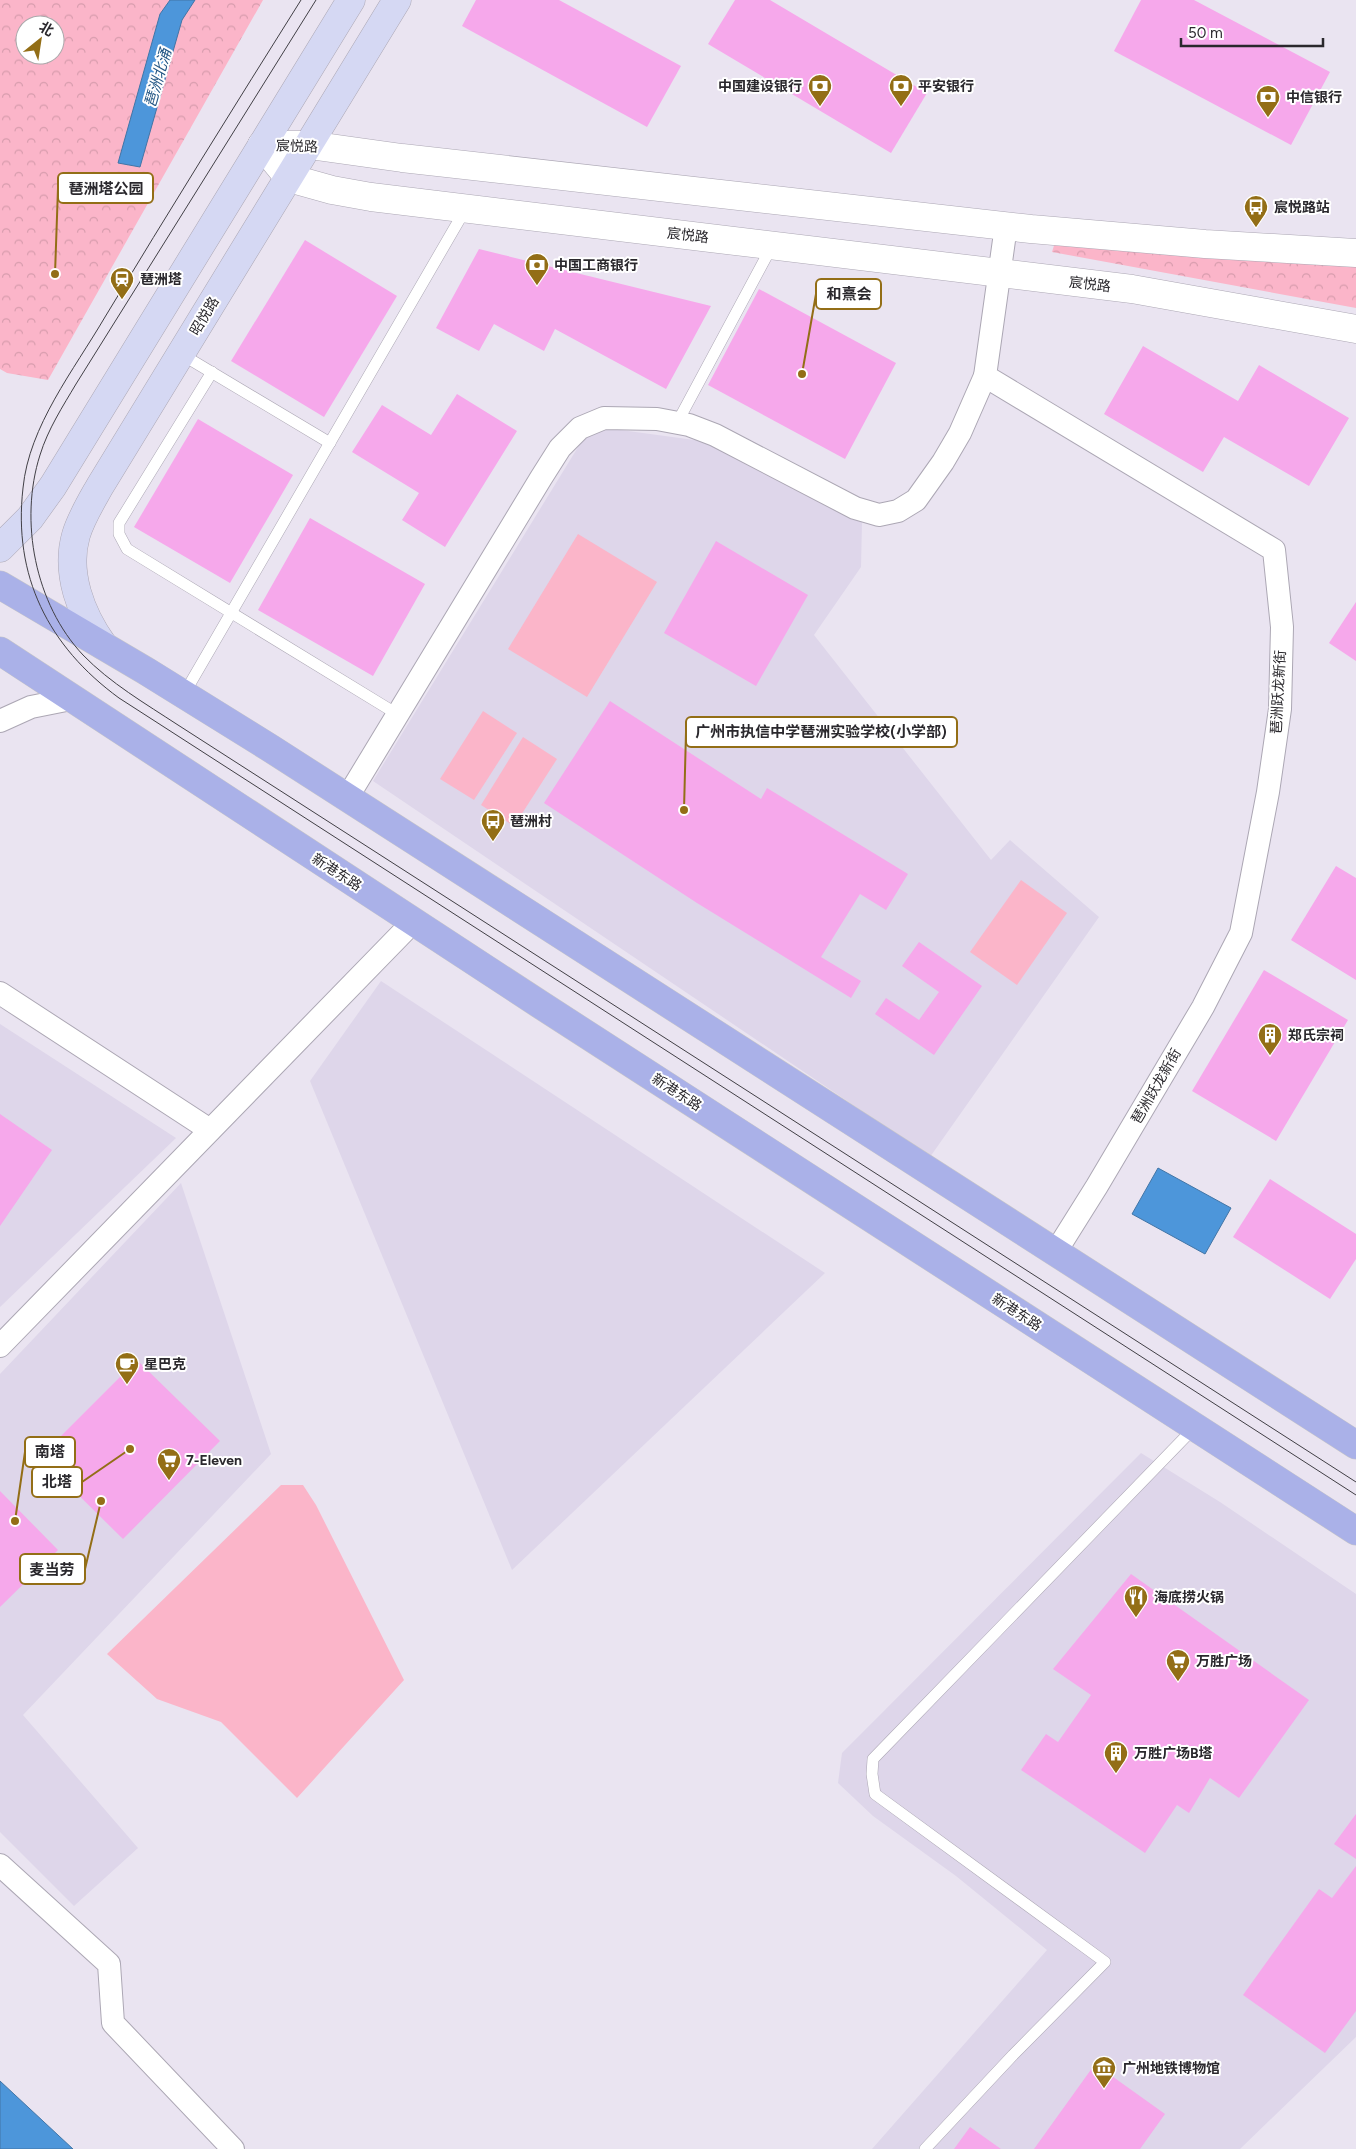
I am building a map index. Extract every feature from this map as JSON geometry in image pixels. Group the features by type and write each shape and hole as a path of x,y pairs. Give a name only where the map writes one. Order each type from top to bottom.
{"main road":[{"path":"0,548 30,518 43,501 351,0"},
{"name":"昭悦路","path":"103,645 89,625 80,602 73,573 76,537 100,486 397,0"},
{"path":"0,585 184,694 1356,1445"},
{"name":"新港东路","path":"0,651 414,922 1356,1531"}],"street":[{"name":"宸悦路","path":"262,145 309,145 402,158 1006,226 1205,244 1356,253"},
{"name":"宸悦路","path":"262,145 289,178 332,190 371,197 1000,272 1175,295 1356,328"},
{"path":"347,798 560,448 580,428 604,418 628,417 677,423 715,435 855,508 879,515 898,511 916,500 930,482 960,433 985,376 1006,226"},
{"name":"琶洲跃龙新街","path":"985,376 1274,550 1282,627 1280,709 1268,792 1241,934 1203,1007 1055,1253"},
{"path":"0,721 31,707 71,699"},
{"path":"0,1346 414,922"},
{"path":"0,993 210,1130"},
{"path":"0,1865 110,1964 113,2023 233,2149"}],"lane":[{"path":"184,694 465,208"},
{"path":"677,423 772,245"},
{"path":"181,354 330,443"},
{"path":"212,372 119,524 119,534 127,549 397,714"},
{"path":"925,2149 1013,2055 1105,1962 875,1794 872,1774 873,1759 1195,1427"}],"shaded area":[{"path":"591,426 702,441 862,522 861,567 814,635 991,860 1010,840 1099,917 930,1157 373,781"},
{"path":"381,981 825,1273 512,1570 310,1081"},
{"path":"0,1024 176,1138 0,1307"},
{"path":"181,1183 271,1454 23,1715 138,1848 74,1906 0,1832 0,1374"},
{"name":"万胜广场","path":"1141,1453 1220,1502 1356,1594 1356,2037 1240,2149 872,2149 1047,1950 956,1876 873,1816 838,1783 842,1753"}],"green space":[{"path":"0,0 263,0 48,380 7,373 0,369"},
{"path":"1056,239 1356,263 1356,308 1052,252"},
{"path":"578,534 657,582 587,697 508,649"},
{"path":"483,711 517,733 474,800 440,779"},
{"path":"523,737 557,759 514,826 481,805"},
{"path":"1021,880 1067,913 1017,985 970,952"},
{"path":"281,1485 303,1485 316,1505 404,1680 297,1798 221,1722 157,1699 107,1654"}],"water":[{"name":"琶洲北涌","path":"170,0 195,0 182,20 140,167 118,163 160,14"},
{"path":"1158,1168 1231,1208 1205,1254 1132,1214"},
{"path":"0,2081 73,2149 0,2149"}],"building":[{"path":"476,0 559,0 681,66 647,127 462,26"},
{"path":"735,0 770,0 927,93 891,153 708,44"},
{"path":"1141,0 1194,0 1330,72 1291,145 1114,51"},
{"path":"305,240 397,296 324,417 231,361"},
{"path":"479,249 711,306 666,389 555,329 544,351 494,324 479,351 436,328"},
{"path":"759,289 896,363 845,459 708,385"},
{"path":"1143,346 1238,401 1259,365 1349,418 1309,486 1224,437 1203,472 1104,414"},
{"path":"457,394 517,431 445,547 402,520 419,493 352,452 382,405 431,435"},
{"path":"198,419 293,475 230,583 134,527"},
{"path":"310,518 425,584 373,676 258,610"},
{"path":"716,541 808,595 756,686 664,633"},
{"path":"1356,602 1356,661 1329,643"},
{"path":"610,701 761,799 767,788 908,874 886,910 860,894 821,957 861,981 851,998 697,903 544,803"},
{"path":"1336,866 1356,878 1356,980 1291,940"},
{"path":"919,942 982,986 934,1055 875,1014 886,998 919,1020 939,992 902,966"},
{"name":"郑氏宗祠","path":"1264,970 1348,1020 1276,1141 1192,1091"},
{"path":"0,1114 52,1150 0,1226"},
{"path":"1270,1179 1356,1234 1356,1259 1330,1299 1233,1237"},
{"path":"137,1360 220,1441 123,1539 40,1457"},
{"path":"0,1491 58,1550 0,1607"},
{"name":"万胜广场","path":"1131,1574 1309,1700 1239,1798 1210,1778 1189,1813 1177,1805 1145,1853 1021,1770 1046,1734 1058,1742 1091,1695 1053,1669"},
{"path":"1356,1814 1356,1859 1334,1844"},
{"path":"1356,1866 1356,2011 1325,2053 1243,1995 1319,1889 1332,1898"},
{"name":"广州地铁博物馆","path":"1095,2064 1165,2114 1140,2149 1034,2149"},
{"path":"970,2127 1001,2149 954,2149"}],"tram line":[{"path":"301,0 67,378 43,421 34,443 27,465 23,488 21,520 24,551 30,579 41,606 55,632 73,656 94,678 119,698 1356,1495"},
{"path":"316,0 76,384 43,445 34,480 31,507 32,534 36,561 43,587 53,612 67,634 83,655 94,665 116,684 141,701 1356,1482"}],"place":[{"name":"中国建设银行","path":"820,107"},
{"name":"平安银行","path":"901,107"},
{"name":"中信银行","path":"1268,118"},
{"name":"宸悦路站","path":"1256,228"},
{"name":"琶洲塔公园","path":"55,274"},
{"name":"中国工商银行","path":"537,286"},
{"name":"琶洲塔","path":"122,300"},
{"name":"和熹会","path":"802,374"},
{"name":"广州市执信中学琶洲实验学校(小学部)","path":"684,810"},
{"name":"琶洲村","path":"493,842"},
{"name":"郑氏宗祠","path":"1270,1056"},
{"name":"星巴克","path":"127,1385"},
{"name":"北塔","path":"130,1449"},
{"name":"7-Eleven","path":"169,1481"},
{"name":"麦当劳","path":"101,1501"},
{"name":"南塔","path":"15,1521"},
{"name":"海底捞火锅","path":"1136,1618"},
{"name":"万胜广场","path":"1178,1682"},
{"name":"万胜广场B塔","path":"1116,1774"},
{"name":"广州地铁博物馆","path":"1104,2089"}]}
